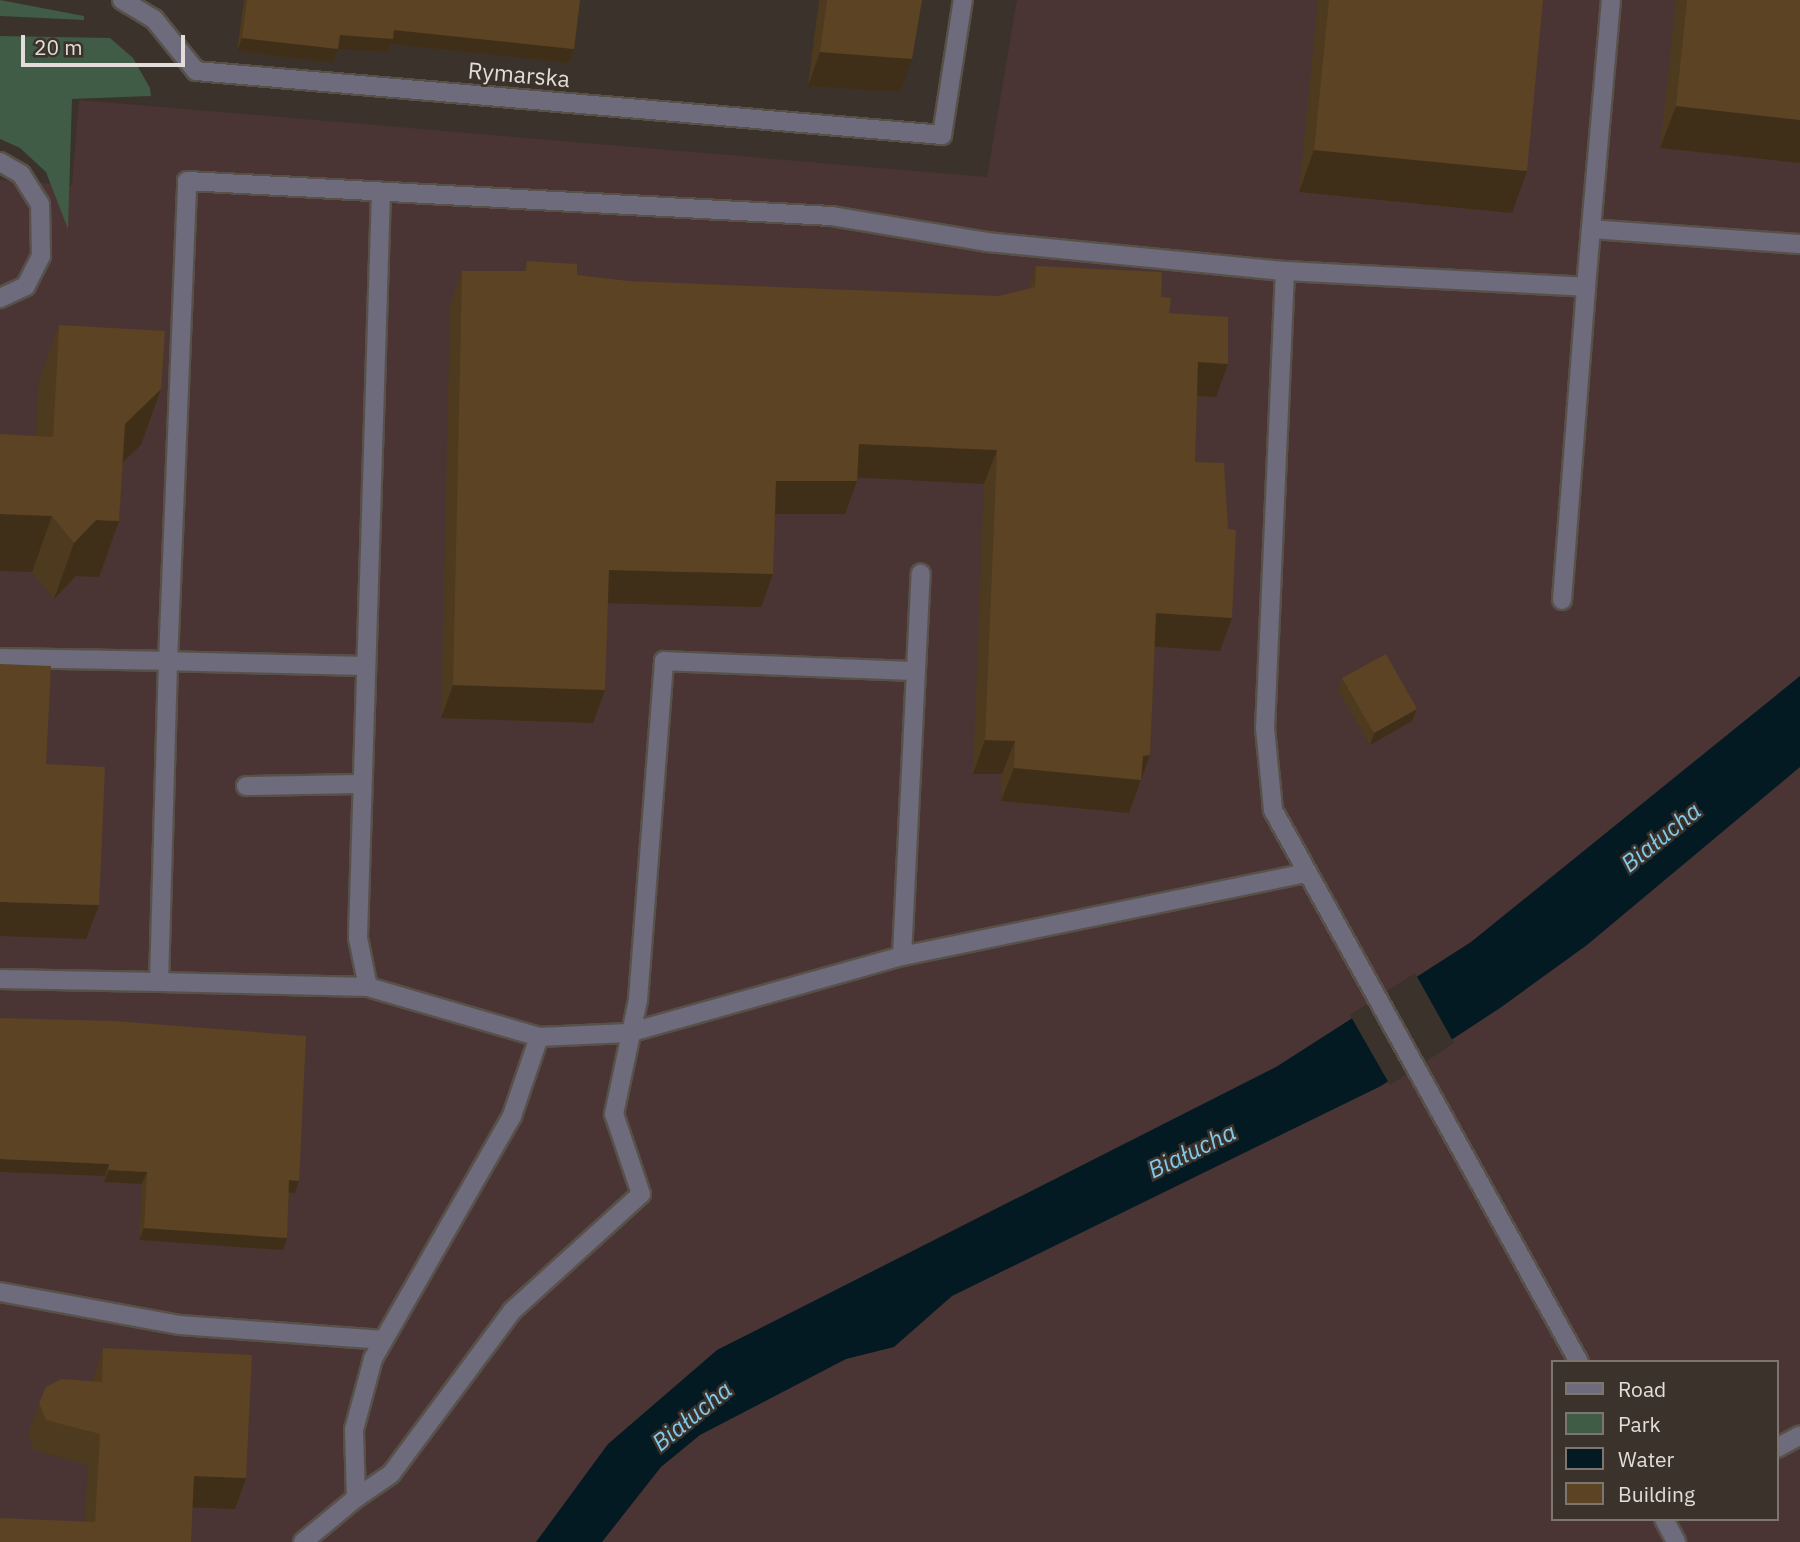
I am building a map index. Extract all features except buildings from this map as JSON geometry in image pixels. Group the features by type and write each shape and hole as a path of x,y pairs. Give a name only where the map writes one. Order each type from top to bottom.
{"lane":[{"name":"Rymarska","path":"122,0 153,19 196,71 942,135 963,0"},
{"path":"1562,600 1611,0"},
{"path":"0,162 21,174 40,204 41,256 26,286 0,298"},
{"path":"159,982 168,662 187,181 832,216 987,242 1285,271 1586,287"},
{"path":"368,987 358,939 381,192"},
{"path":"1591,229 1800,244"},
{"path":"1285,271 1265,728 1273,810 1305,873 1463,1147 1578,1360"},
{"path":"902,956 921,573"},
{"path":"0,658 366,666"},
{"path":"303,1542 356,1498 391,1474 512,1311 641,1194 614,1114 628,1033 638,1000 664,661 916,671"},
{"path":"246,786 362,784"},
{"path":"0,979 368,987 539,1037 628,1033 902,956 1305,873"},
{"path":"356,1498 354,1430 383,1340 512,1116 539,1037"},
{"path":"0,1292 180,1325 383,1340"},
{"path":"1779,1447 1800,1435"},
{"path":"1665,1521 1676,1542"}],"shaded area":[{"path":"1017,0 1800,0 1800,1542 0,1542 0,180 72,185 79,100 987,177"}],"green space":[{"path":"0,0 84,16 84,20 0,16"},
{"path":"0,36 110,38 133,58 150,88 151,96 72,99 68,229 46,172 20,148 0,139"}],"water":[{"name":"Białucha","path":"1800,676 1800,767 1587,945 1500,1008 1381,1086 952,1296 894,1347 846,1359 700,1435 661,1467 602,1542 536,1542 608,1444 717,1350 1276,1067 1471,942"}],"pier":[{"path":"1415,973 1454,1043 1390,1085 1350,1015"}]}
